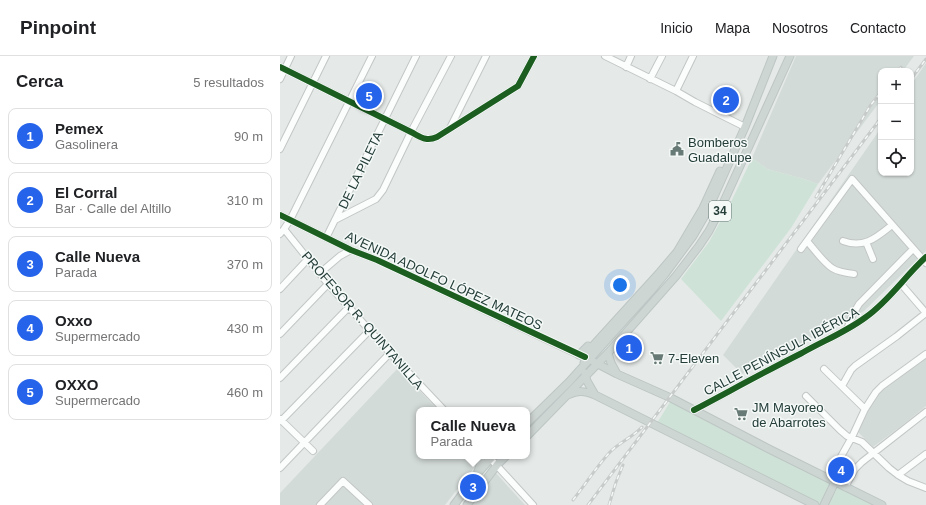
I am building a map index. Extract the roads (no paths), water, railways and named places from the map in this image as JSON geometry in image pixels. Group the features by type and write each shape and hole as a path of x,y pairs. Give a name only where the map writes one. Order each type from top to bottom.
{"main road":[{"name":"34","path":"584,359 665,274 693,236 708,210 744,128 773,56"},
{"name":"34","path":"530,433 608,353 676,276 699,246 720,210 790,56"},
{"name":"34","path":"530,420 568,382 589,350 677,252 703,208 734,140 744,128"},
{"path":"608,353 617,374"},
{"path":"584,359 585,376 595,394"},
{"name":"AVENIDA ADOLFO LÓPEZ MATEOS","path":"584,359 598,363 617,374 671,398 882,505"},
{"path":"567,395 581,391 595,394 815,505"},
{"path":"478,473 481,459"},
{"path":"454,505 488,459"},
{"path":"467,505 503,459"},
{"path":"824,505 836,482"}],"street":[{"path":"280,78 282,68 291,56"},
{"path":"280,150 326,56"},
{"path":"282,232 290,220 372,56"},
{"name":"DE LA PILETA","path":"326,238 416,56"},
{"path":"335,220 376,199 383,190 411,132 451,56"},
{"path":"449,129 486,56"},
{"path":"282,68 411,132 426,139 432,140 518,86 534,56"},
{"path":"605,56 676,91 744,128"},
{"path":"626,67 632,56"},
{"path":"650,79 662,56"},
{"path":"676,91 693,56"},
{"path":"801,249 852,179 913,249 925,260"},
{"name":"AVENIDA ADOLFO LÓPEZ MATEOS","path":"280,215 351,250 384,263 584,359"},
{"path":"843,240 853,243 866,242 880,235 892,225"},
{"name":"PROFESOR R. QUINTANILLA","path":"282,232 308,259 328,284 390,353 441,407"},
{"path":"807,241 832,268 854,274"},
{"path":"866,242 873,259"},
{"name":"CALLE PENÍNSULA IBÉRICA","path":"847,329 859,304 913,249"},
{"path":"320,273 340,256 351,250"},
{"path":"280,289 308,259"},
{"name":"CALLE PENÍNSULA IBÉRICA","path":"694,410 847,329 872,312 925,260"},
{"path":"280,334 328,284"},
{"path":"842,386 855,366 926,313 901,284"},
{"path":"280,378 349,307"},
{"path":"313,451 281,420 370,330"},
{"path":"281,465 390,353"},
{"path":"836,482 833,474 834,470 872,397 882,386 926,354"},
{"path":"824,369 865,409"},
{"path":"806,396 847,436 862,442 889,468 898,474 926,488"},
{"path":"845,487 855,468 926,412"},
{"path":"898,474 926,454"},
{"path":"492,459 533,505"},
{"path":"320,505 343,481 369,505"}],"railway":[{"path":"914,75 926,59"},
{"path":"816,197 870,106 878,96"},
{"path":"588,505 878,122"},
{"path":"573,500 600,463 610,452 635,434 642,427"},
{"path":"609,505 623,465"}],"place":[{"name":"OXXO","path":"369,96"},
{"name":"El Corral","path":"726,100"},
{"name":"Bomberos Guadalupe","path":"677,149"},
{"name":"Pemex","path":"629,348"},
{"name":"7-Eleven","path":"657,358"},
{"name":"JM Mayoreo de Abarrotes","path":"741,414"},
{"name":"Oxxo","path":"841,470"},
{"name":"Calle Nueva","path":"473,487"}]}
